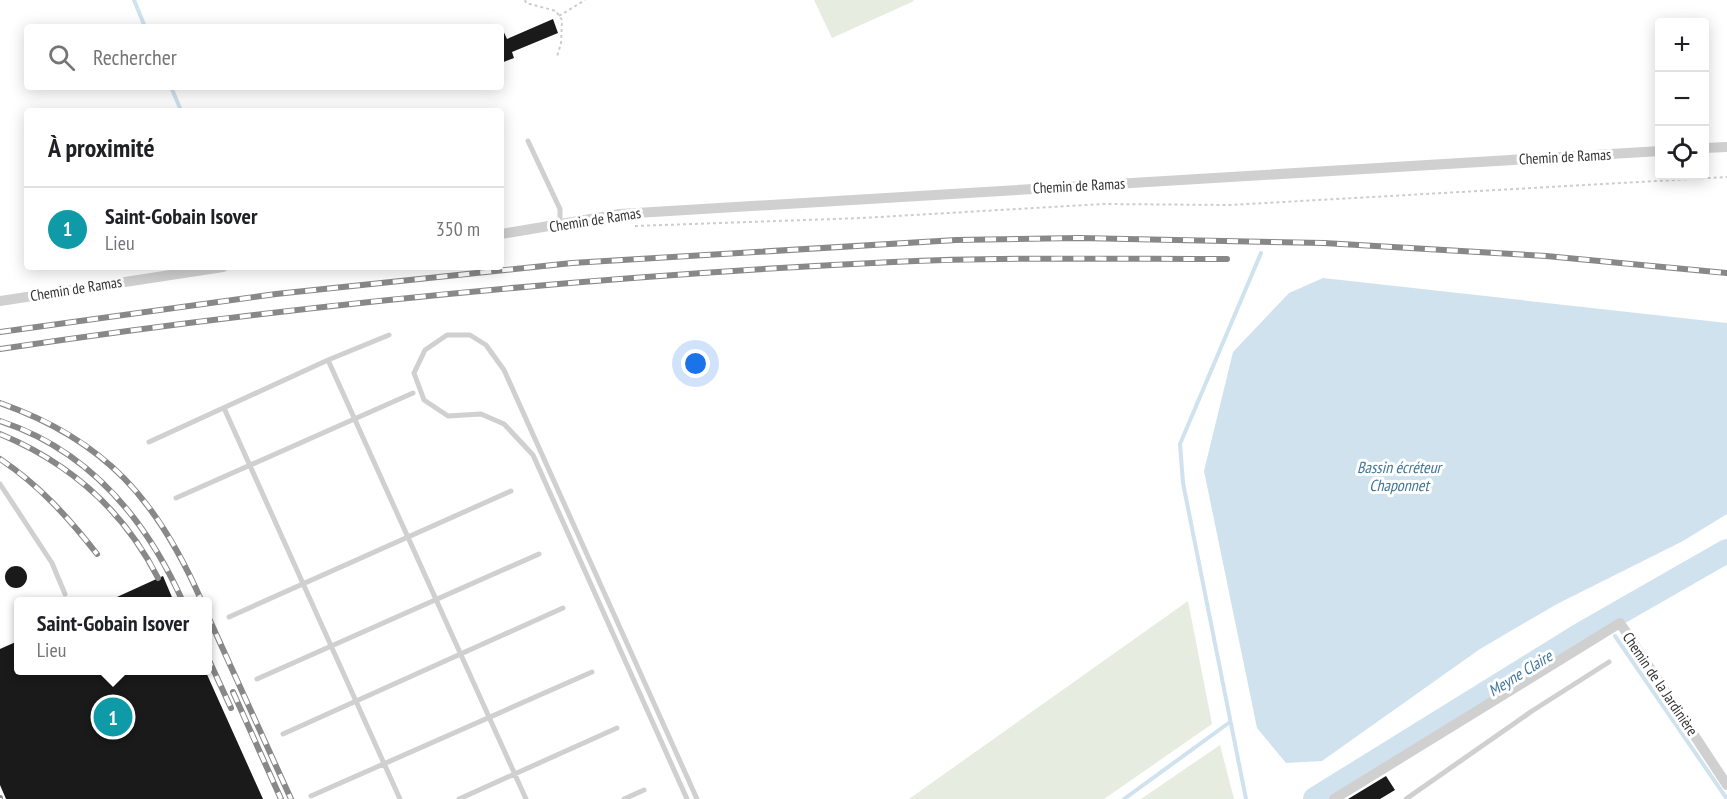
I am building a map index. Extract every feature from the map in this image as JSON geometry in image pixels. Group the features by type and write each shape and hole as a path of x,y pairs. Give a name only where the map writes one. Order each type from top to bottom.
{"street":[{"path":"1709,148 1727,147"},
{"name":"Chemin de Ramas","path":"504,234 620,214 1655,151"},
{"name":"Chemin de Ramas","path":"0,301 203,270"},
{"name":"Chemin de la Jardinière","path":"1334,799 1620,623 1727,785"}],"lane":[{"path":"528,141 560,208 560,225"},
{"path":"149,442 328,360 389,335"},
{"path":"687,799 533,455 504,424 481,414 448,416 424,400 414,373 425,350 447,335 470,335 486,345 504,369 697,799"},
{"path":"328,360 526,799"},
{"path":"176,498 413,393"},
{"path":"224,408 251,463 400,799"},
{"path":"0,484 52,563 65,594"},
{"path":"229,617 511,491"},
{"path":"257,680 538,554"},
{"path":"283,734 563,608"},
{"path":"1406,799 1532,711 1609,663"},
{"path":"311,796 592,672"},
{"path":"459,799 616,728"},
{"path":"624,799 644,790"}],"path":[{"path":"525,0 526,3 556,11 562,20 561,43 557,57"},
{"path":"559,16 585,0"},
{"path":"640,226 1104,204 1230,205 1727,177"}],"shaded area":[{"path":"814,0 913,0 914,1 832,38"},
{"path":"1188,601 1212,724 1104,799 909,799"},
{"path":"1220,745 1234,799 1141,799"}],"water":[{"name":"Bassin écréteur Chaponnet","path":"1323,278 1727,323 1727,514 1683,541 1557,604 1480,649 1322,761 1286,763 1257,728 1204,471 1233,352 1289,293"}],"building":[{"path":"553,19 558,33 512,52 514,58 504,62 504,32 507,39"},
{"path":"16,566 24,569 27,577 24,585 16,588 8,585 5,577 8,569"},
{"path":"163,576 172,597 117,597"},
{"path":"14,643 14,675 207,675 263,799 6,799 0,785 0,649"},
{"path":"1386,776 1395,790 1380,799 1348,799"}],"waterway":[{"path":"134,0 144,24"},
{"path":"172,90 180,108"},
{"path":"1246,799 1183,483 1180,444 1261,253"},
{"name":"Meyne Claire","path":"1315,799 1580,635 1727,551"},
{"path":"1615,636 1727,799"},
{"path":"1124,799 1230,722"}],"railway":[{"path":"0,332 276,294 572,263 956,240 1079,238 1324,243 1546,256 1727,273"},
{"path":"0,349 334,306 669,275 935,260 1227,259"},
{"path":"0,403 37,418 70,436 99,456 124,479 147,504 167,534 200,597"},
{"path":"0,421 32,434 61,450 111,491 151,543 180,597"},
{"path":"0,434 49,459 92,492 129,531 158,578"},
{"path":"0,459 52,502 97,554"},
{"path":"212,625 291,799"},
{"path":"212,667 231,708"},
{"path":"233,692 281,799"}],"place":[{"name":"Saint-Gobain Isover","path":"113,717"}]}
